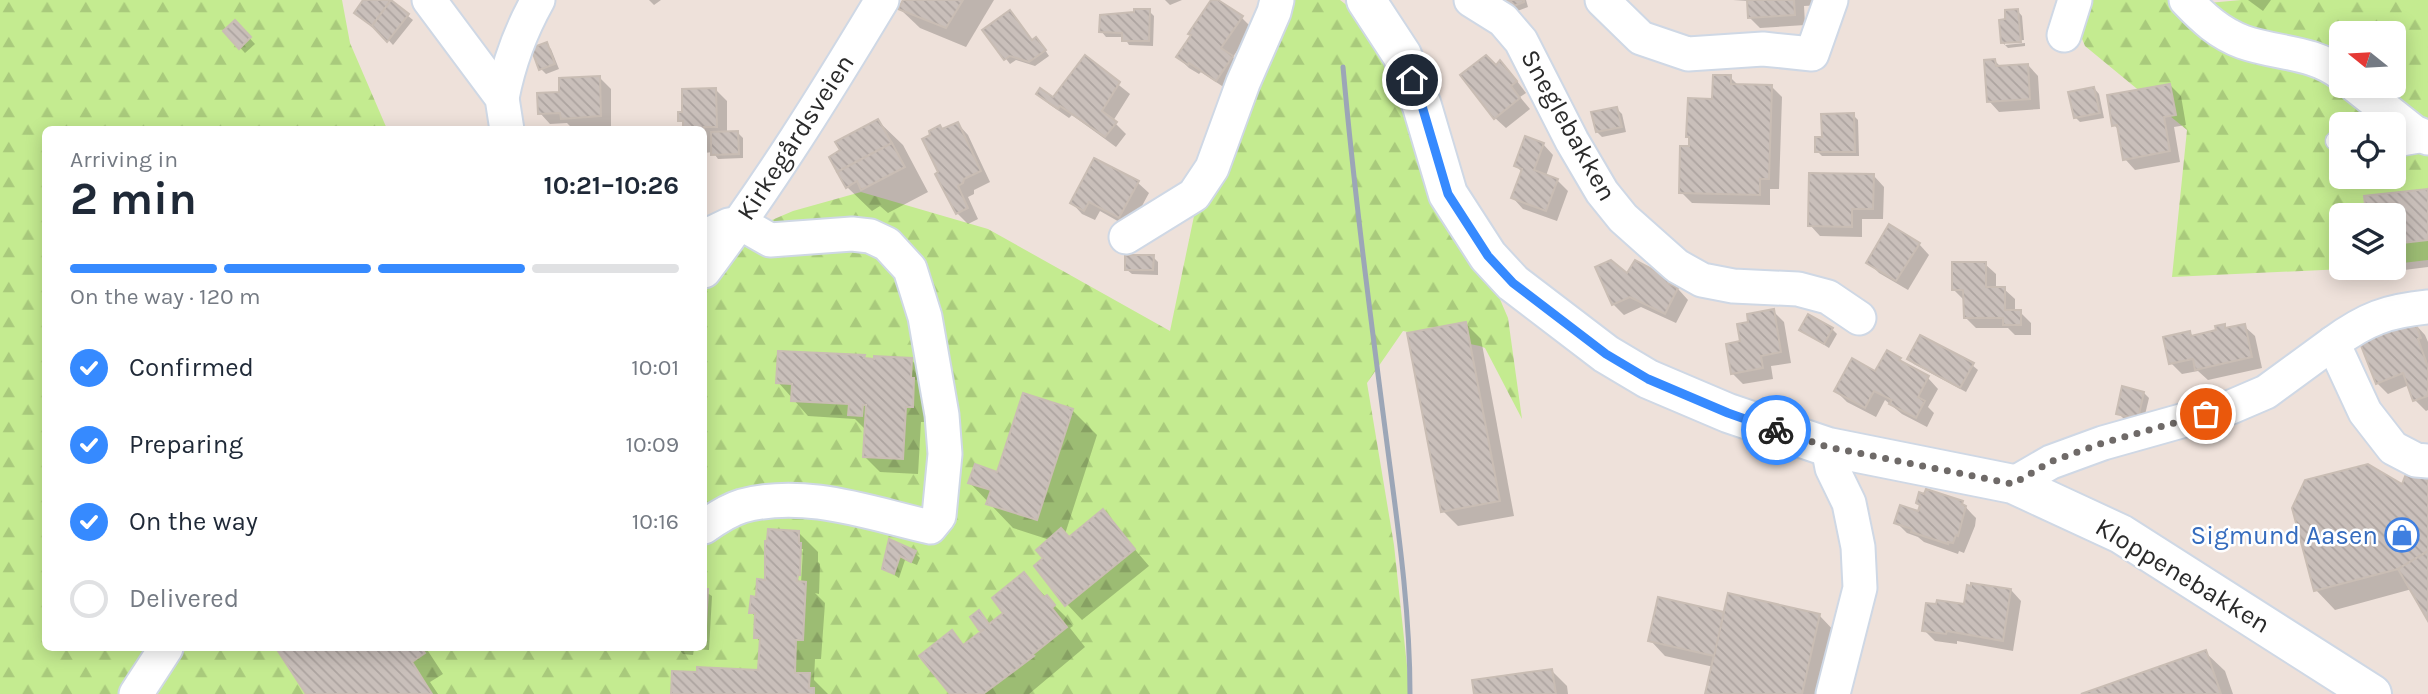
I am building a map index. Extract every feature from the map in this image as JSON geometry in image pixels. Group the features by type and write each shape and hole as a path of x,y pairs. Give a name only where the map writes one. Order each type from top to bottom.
{"main road":[{"name":"Kloppenebakken","path":"1366,0 1402,55 1422,106 1448,194 1488,256 1513,283 1606,354 1648,379 1728,413 1828,447 2013,484 2121,534 2372,694"}],"street":[{"path":"429,0 505,114"},
{"path":"505,114 508,67 520,33 538,0"},
{"name":"Kirkegårdsveien","path":"707,267 814,113 882,0"},
{"path":"1126,237 1194,195 1212,169 1277,0"},
{"name":"Sneglebakken","path":"1471,0 1503,20 1521,41 1572,141 1602,192 1623,218 1677,266 1702,280 1722,284 1798,289 1828,298 1859,318"},
{"path":"1602,0 1641,38 1688,54 1763,49 1812,54 1831,0"},
{"path":"2064,35 2075,0"},
{"path":"2186,0 2210,26 2244,42 2300,53 2329,65"},
{"path":"2371,98 2428,140"},
{"path":"707,236 740,223 770,240 852,234 870,236 887,244 910,269 925,317 942,415 945,454 939,516 930,527 820,502 782,499 740,507 707,525"},
{"path":"2013,484 2050,462 2103,443 2231,407 2266,392 2356,326 2379,316 2428,307"},
{"path":"2333,343 2365,412 2392,448 2416,460 2428,461"},
{"path":"1828,447 1832,468 1849,503 1858,547 1860,588 1833,694"},
{"path":"136,694 164,651"}],"lane":[{"path":"2406,145 2428,140"}],"green space":[{"path":"0,0 342,0 350,43 386,126 42,126 42,651 707,651 707,240 753,228 793,211 861,192 988,229 1170,331 1198,197 1275,0 1340,0 1353,10 1439,157 1508,318 1522,419 1485,348 1480,346 1403,331 1367,383 1394,545 1410,694 0,694"},
{"path":"2066,0 2185,0 2186,5 2241,0 2428,0 2428,260 2406,263 2406,203 2329,203 2329,270 2172,277 2187,130 2085,46"}],"building":[{"path":"363,0 391,0 372,26 354,13"},
{"path":"391,0 409,14 387,42 372,26"},
{"path":"903,0 963,0 946,28 898,9"},
{"path":"1211,0 1218,0 1243,16 1221,48 1233,56 1216,81 1176,57"},
{"path":"1503,0 1524,0 1524,2 1506,9"},
{"path":"1747,0 1794,0 1795,15 1748,18"},
{"path":"1134,9 1150,9 1149,41 1122,41 1122,33 1099,32 1100,15 1134,12"},
{"path":"2018,9 2021,42 2001,43 1999,20 2005,19 2005,10"},
{"path":"1010,10 1032,40 1036,37 1046,50 1029,62 1010,56 1004,60 982,30"},
{"path":"235,20 251,37 239,49 223,31"},
{"path":"547,42 555,64 539,70 531,48"},
{"path":"1085,55 1120,82 1102,111 1117,122 1105,137 1060,106 1058,109 1036,94 1040,88 1053,97"},
{"path":"1486,55 1496,65 1500,60 1517,81 1511,86 1520,98 1494,119 1460,75"},
{"path":"1995,59 1996,66 2028,64 2030,99 1987,102 1984,60"},
{"path":"1713,75 1731,75 1731,84 1772,85 1769,179 1760,179 1760,195 1679,193 1680,146 1689,146 1689,137 1686,137 1688,98 1712,99"},
{"path":"600,76 601,116 561,119 560,113 538,114 537,93 559,92 559,78"},
{"path":"2170,84 2176,115 2164,117 2170,151 2123,160 2117,125 2112,126 2107,95"},
{"path":"2094,87 2100,113 2074,118 2068,92"},
{"path":"716,88 717,127 683,126 683,121 678,121 678,112 682,112 682,89"},
{"path":"1617,107 1622,127 1596,132 1591,112"},
{"path":"1854,113 1855,152 1815,152 1815,137 1822,137 1821,114"},
{"path":"878,119 892,143 837,172 829,157 840,150 835,142"},
{"path":"958,122 981,171 964,179 958,186 968,208 956,214 935,174 938,172 922,139 940,125 942,129"},
{"path":"738,131 739,154 711,155 711,132"},
{"path":"1525,136 1544,143 1534,170 1558,179 1546,211 1511,198 1522,169 1514,166"},
{"path":"892,143 905,167 861,190 857,181 846,188 837,172"},
{"path":"1094,158 1139,181 1119,218 1089,202 1084,211 1070,203"},
{"path":"1809,173 1874,174 1873,209 1852,209 1852,227 1808,226"},
{"path":"2428,189 2428,240 2406,243 2406,203 2365,203 2364,196"},
{"path":"1889,224 1920,243 1896,281 1866,263"},
{"path":"1125,255 1154,255 1153,270 1125,270"},
{"path":"1611,260 1627,273 1635,260 1671,279 1668,283 1678,288 1665,314 1630,297 1612,305 1595,267"},
{"path":"1952,262 1986,262 1986,287 2005,287 2005,310 2021,310 2021,325 2003,325 2003,318 1964,318 1963,290 1952,290"},
{"path":"1774,309 1781,352 1761,356 1763,368 1731,374 1726,344 1740,341 1737,324 1748,322 1747,314"},
{"path":"1808,314 1833,328 1824,344 1799,330"},
{"path":"1466,322 1500,501 1441,512 1407,333"},
{"path":"2415,322 2428,367 2428,396 2413,401 2403,373 2376,384 2360,343"},
{"path":"2225,324 2225,328 2245,324 2252,357 2195,370 2193,359 2169,364 2163,337 2190,331 2191,336 2216,330 2215,326"},
{"path":"1920,335 1974,363 1960,388 1907,359"},
{"path":"1887,350 1901,358 1899,360 1929,376 1918,397 1925,401 1916,418 1889,404 1892,400 1874,391 1865,408 1834,391 1852,358 1875,371"},
{"path":"778,351 865,355 864,358 874,359 874,356 912,358 913,407 906,407 903,459 863,457 866,405 863,405 862,416 848,415 849,404 791,401 792,384 776,383"},
{"path":"2122,386 2144,392 2138,419 2116,414"},
{"path":"1023,393 1073,409 1037,520 986,504 991,490 968,483 975,464 997,472"},
{"path":"2368,464 2402,484 2406,474 2428,472 2428,551 2398,569 2314,591 2292,508 2305,480"},
{"path":"1926,489 1963,501 1962,504 1966,506 1958,536 1956,535 1953,543 1948,544 1911,532 1912,529 1894,523 1900,505 1918,511 1920,505 1916,503 1919,492 1924,494"},
{"path":"1103,509 1135,549 1065,606 1034,566 1043,558 1036,550 1061,528 1069,537"},
{"path":"768,529 799,531 800,575 797,581 806,582 803,640 796,640 795,673 810,673 809,688 814,688 814,694 671,694 672,671 697,672 697,667 758,670 760,638 754,638 755,613 749,613 751,596 756,597 757,579 765,580 765,541"},
{"path":"889,539 916,551 911,562 900,556 894,574 882,569"},
{"path":"2428,551 2428,621 2398,569"},
{"path":"1024,572 1044,597 1047,595 1055,605 1052,608 1067,627 983,694 950,694 919,656 952,630 963,645 983,630 979,630 970,617 979,610 989,624 1003,613 992,598"},
{"path":"1971,583 2011,589 2003,641 1947,631 1946,634 1922,631 1926,603 1936,604 1937,600 1964,604 1967,585 1971,586"},
{"path":"1728,593 1820,614 1802,694 1705,694"},
{"path":"1658,597 1724,612 1714,656 1648,641"},
{"path":"2206,650 2221,694 2081,694"},
{"path":"278,651 423,651 425,653 412,662 432,694 306,694"},
{"path":"1552,669 1556,694 1474,694 1472,680"}],"railway":[{"path":"1343,67 1402,564 1410,694"}],"way so far":[{"path":"1776,430 1828,447 2013,484 2050,462 2103,443 2206,414"}],"place":[{"name":"Sigmund Aasen","path":"2402,535"}],"route":[{"path":"1412,80 1448,194 1488,256 1513,283 1606,354 1648,379 1776,430"}]}
